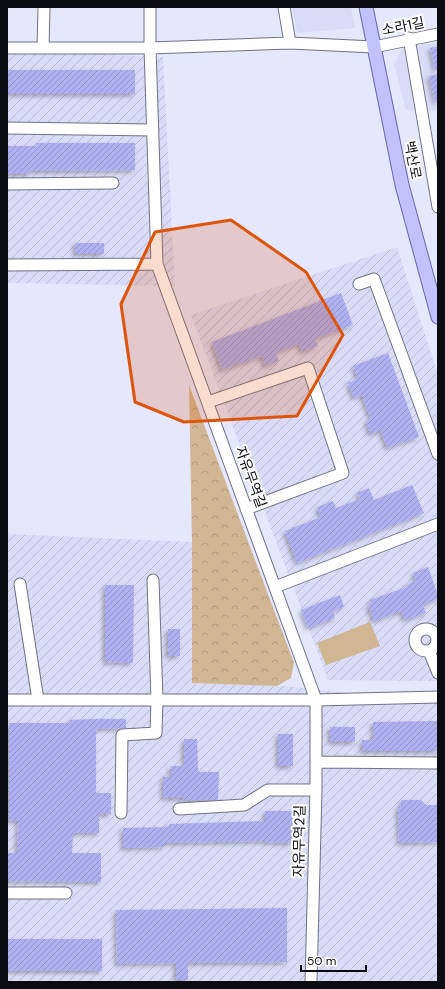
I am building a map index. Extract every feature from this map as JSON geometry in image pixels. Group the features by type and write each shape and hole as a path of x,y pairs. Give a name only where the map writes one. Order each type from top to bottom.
{"main road":[{"name":"백산로","path":"366,7 402,185 438,317"}],"street":[{"path":"43,48 44,7"},
{"name":"자유무역길","path":"150,7 157,264 316,700"},
{"path":"284,7 290,43"},
{"name":"소라1길","path":"7,48 150,48 290,43 374,47 438,34"},
{"path":"409,39 438,207"},
{"path":"7,128 153,130"},
{"path":"7,184 113,183"},
{"path":"7,265 157,264"},
{"path":"359,284 374,279 438,454"},
{"path":"208,402 308,368 343,472 246,509"},
{"path":"275,587 438,524"},
{"path":"121,813 122,735 156,733 157,700 153,580"},
{"path":"20,584 38,700"},
{"path":"424,628 431,630 437,635 437,643 432,649 422,650 416,646 414,639 415,635 420,630 424,628"},
{"path":"429,650 438,673"},
{"path":"7,700 316,700 438,697"},
{"name":"자유무역2길","path":"311,982 316,790 316,700"},
{"path":"316,762 438,763"},
{"path":"179,809 244,805 268,790 316,790"},
{"path":"7,893 66,894"}],"highlighted area":[{"path":"231,220 306,272 343,335 297,416 184,422 135,402 121,304 155,232"}],"shaded area":[{"path":"292,7 351,7 355,28 297,33"},
{"path":"438,42 438,109 434,111 406,110 394,65 401,51 419,45"},
{"path":"7,51 163,57 175,286 7,283"},
{"path":"397,247 438,375 438,681 328,680 191,315"},
{"path":"7,534 192,542 192,683 285,686 438,703 438,982 7,982"}],"green space":[{"path":"189,385 294,663 291,678 277,686 192,683 192,542"},
{"path":"370,622 380,646 326,665 317,643"}],"building":[{"path":"438,46 438,70 435,70 430,48"},
{"path":"7,70 135,70 135,94 7,94"},
{"path":"438,74 438,102 435,102 429,76"},
{"path":"37,143 135,143 135,170 30,171 30,174 7,174 7,146 37,146"},
{"path":"75,243 104,243 104,254 75,254"},
{"path":"341,293 353,325 315,339 318,346 302,352 299,344 276,353 279,361 265,366 262,356 222,370 212,342"},
{"path":"388,353 419,437 387,448 381,430 370,434 366,421 371,419 362,395 354,398 348,383 358,379 353,366"},
{"path":"412,485 424,513 297,563 285,531 321,517 317,507 333,501 336,508 360,499 357,493 369,488 374,500"},
{"path":"428,567 438,599 423,605 426,613 405,620 401,611 374,621 368,605 371,604 370,600 407,587 406,585 416,581 413,573"},
{"path":"105,585 134,585 133,663 105,662"},
{"path":"340,595 344,607 333,611 335,618 308,628 301,610"},
{"path":"168,629 180,629 180,656 168,656"},
{"path":"126,719 126,728 96,729 96,793 111,793 111,814 99,814 99,833 73,833 72,853 101,853 101,882 7,881 7,853 17,853 18,821 9,821 9,723 70,723 70,720"},
{"path":"438,721 438,751 362,751 362,740 373,740 373,722"},
{"path":"330,727 355,727 355,742 330,742"},
{"path":"278,734 293,734 293,766 278,766"},
{"path":"184,739 197,739 198,772 219,772 218,800 184,800 183,798 163,798 163,777 171,777 171,766 184,766"},
{"path":"401,800 421,800 426,805 438,805 438,842 399,843 398,806 401,807"},
{"path":"265,811 293,811 292,843 265,841 164,843 164,847 123,848 123,828 169,827 169,824 265,821"},
{"path":"287,908 287,962 188,963 188,980 176,980 176,963 117,964 116,910"},
{"path":"7,939 102,939 102,971 7,971"}]}
